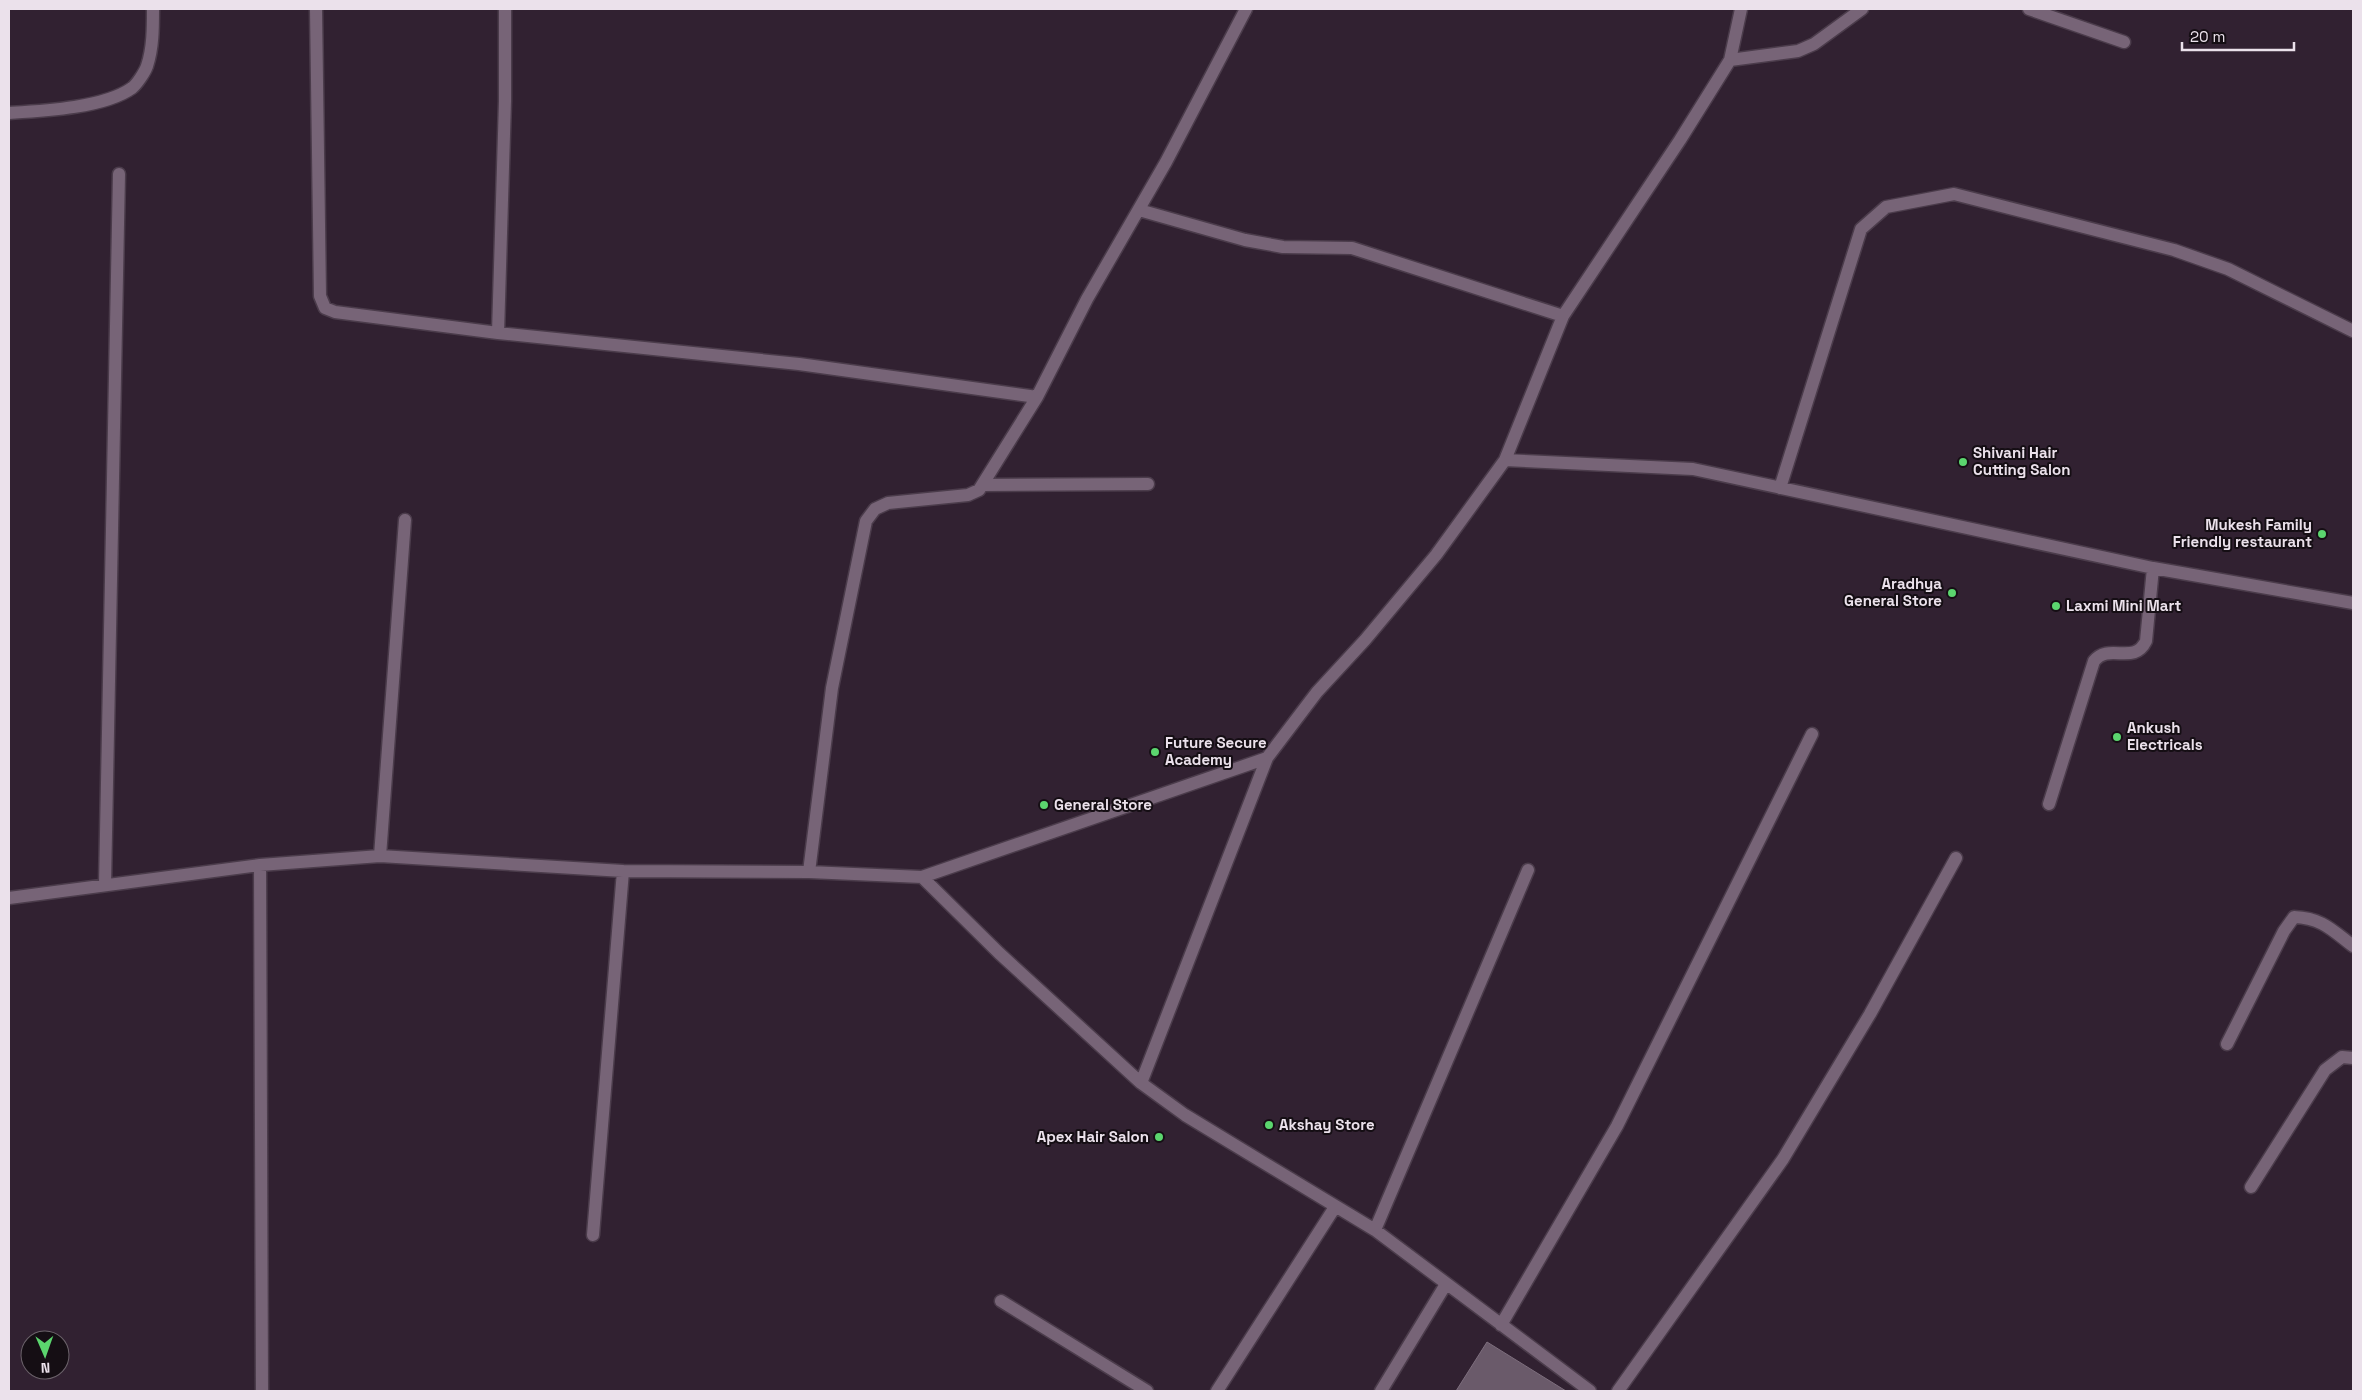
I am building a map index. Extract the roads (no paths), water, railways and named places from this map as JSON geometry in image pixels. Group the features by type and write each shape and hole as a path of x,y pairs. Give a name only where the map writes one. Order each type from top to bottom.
{"street":[{"path":"9,113 75,107 108,98 133,88 146,67 152,41 153,9"},
{"path":"316,9 320,286 322,303 325,308 336,312 498,333 799,364 1037,397"},
{"path":"498,333 505,101 505,9"},
{"path":"810,872 832,688 866,520 875,509 888,503 968,495 979,490 1037,397 1088,299 1139,210 1246,9"},
{"path":"1141,1083 1266,758 1317,692 1365,640 1436,555 1505,460 1563,316 1680,140 1730,60 1741,9"},
{"path":"1730,60 1798,51 1821,39 1862,9"},
{"path":"2029,9 2124,42"},
{"path":"105,884 119,174"},
{"path":"1780,488 1861,229 1886,207 1954,194 2174,250 2228,269 2353,331"},
{"path":"1139,210 1245,240 1283,248 1352,248 1563,316"},
{"path":"1505,460 1693,469 2153,568 2353,603"},
{"path":"982,485 1148,484"},
{"path":"380,856 405,520"},
{"path":"2049,804 2094,661 2104,653 2136,653 2142,649 2146,640 2153,568"},
{"path":"1502,1325 1618,1126 1812,734"},
{"path":"9,898 260,865 380,856 623,871 810,872 922,877 1266,758"},
{"path":"1618,1391 1783,1159 1870,1014 1956,858"},
{"path":"260,865 262,1391"},
{"path":"1375,1230 1528,870"},
{"path":"593,1235 623,871"},
{"path":"922,877 1020,973 1141,1083 1185,1115 1375,1230 1590,1391"},
{"path":"2227,1044 2284,931 2294,918 2311,918 2325,924 2353,946"},
{"path":"2251,1187 2325,1070 2342,1057 2353,1058"},
{"path":"1217,1391 1336,1207"},
{"path":"1381,1391 1446,1284"},
{"path":"1001,1301 1147,1391"}],"place":[{"name":"Shivani Hair Cutting Salon","path":"1963,462"},
{"name":"Mukesh Family Friendly restaurant","path":"2322,534"},
{"name":"Aradhya General Store","path":"1952,593"},
{"name":"Laxmi Mini Mart","path":"2056,606"},
{"name":"Ankush Electricals","path":"2117,737"},
{"name":"Future Secure Academy","path":"1155,752"},
{"name":"General Store","path":"1044,805"},
{"name":"Akshay Store","path":"1269,1125"},
{"name":"Apex Hair Salon","path":"1159,1137"}]}
